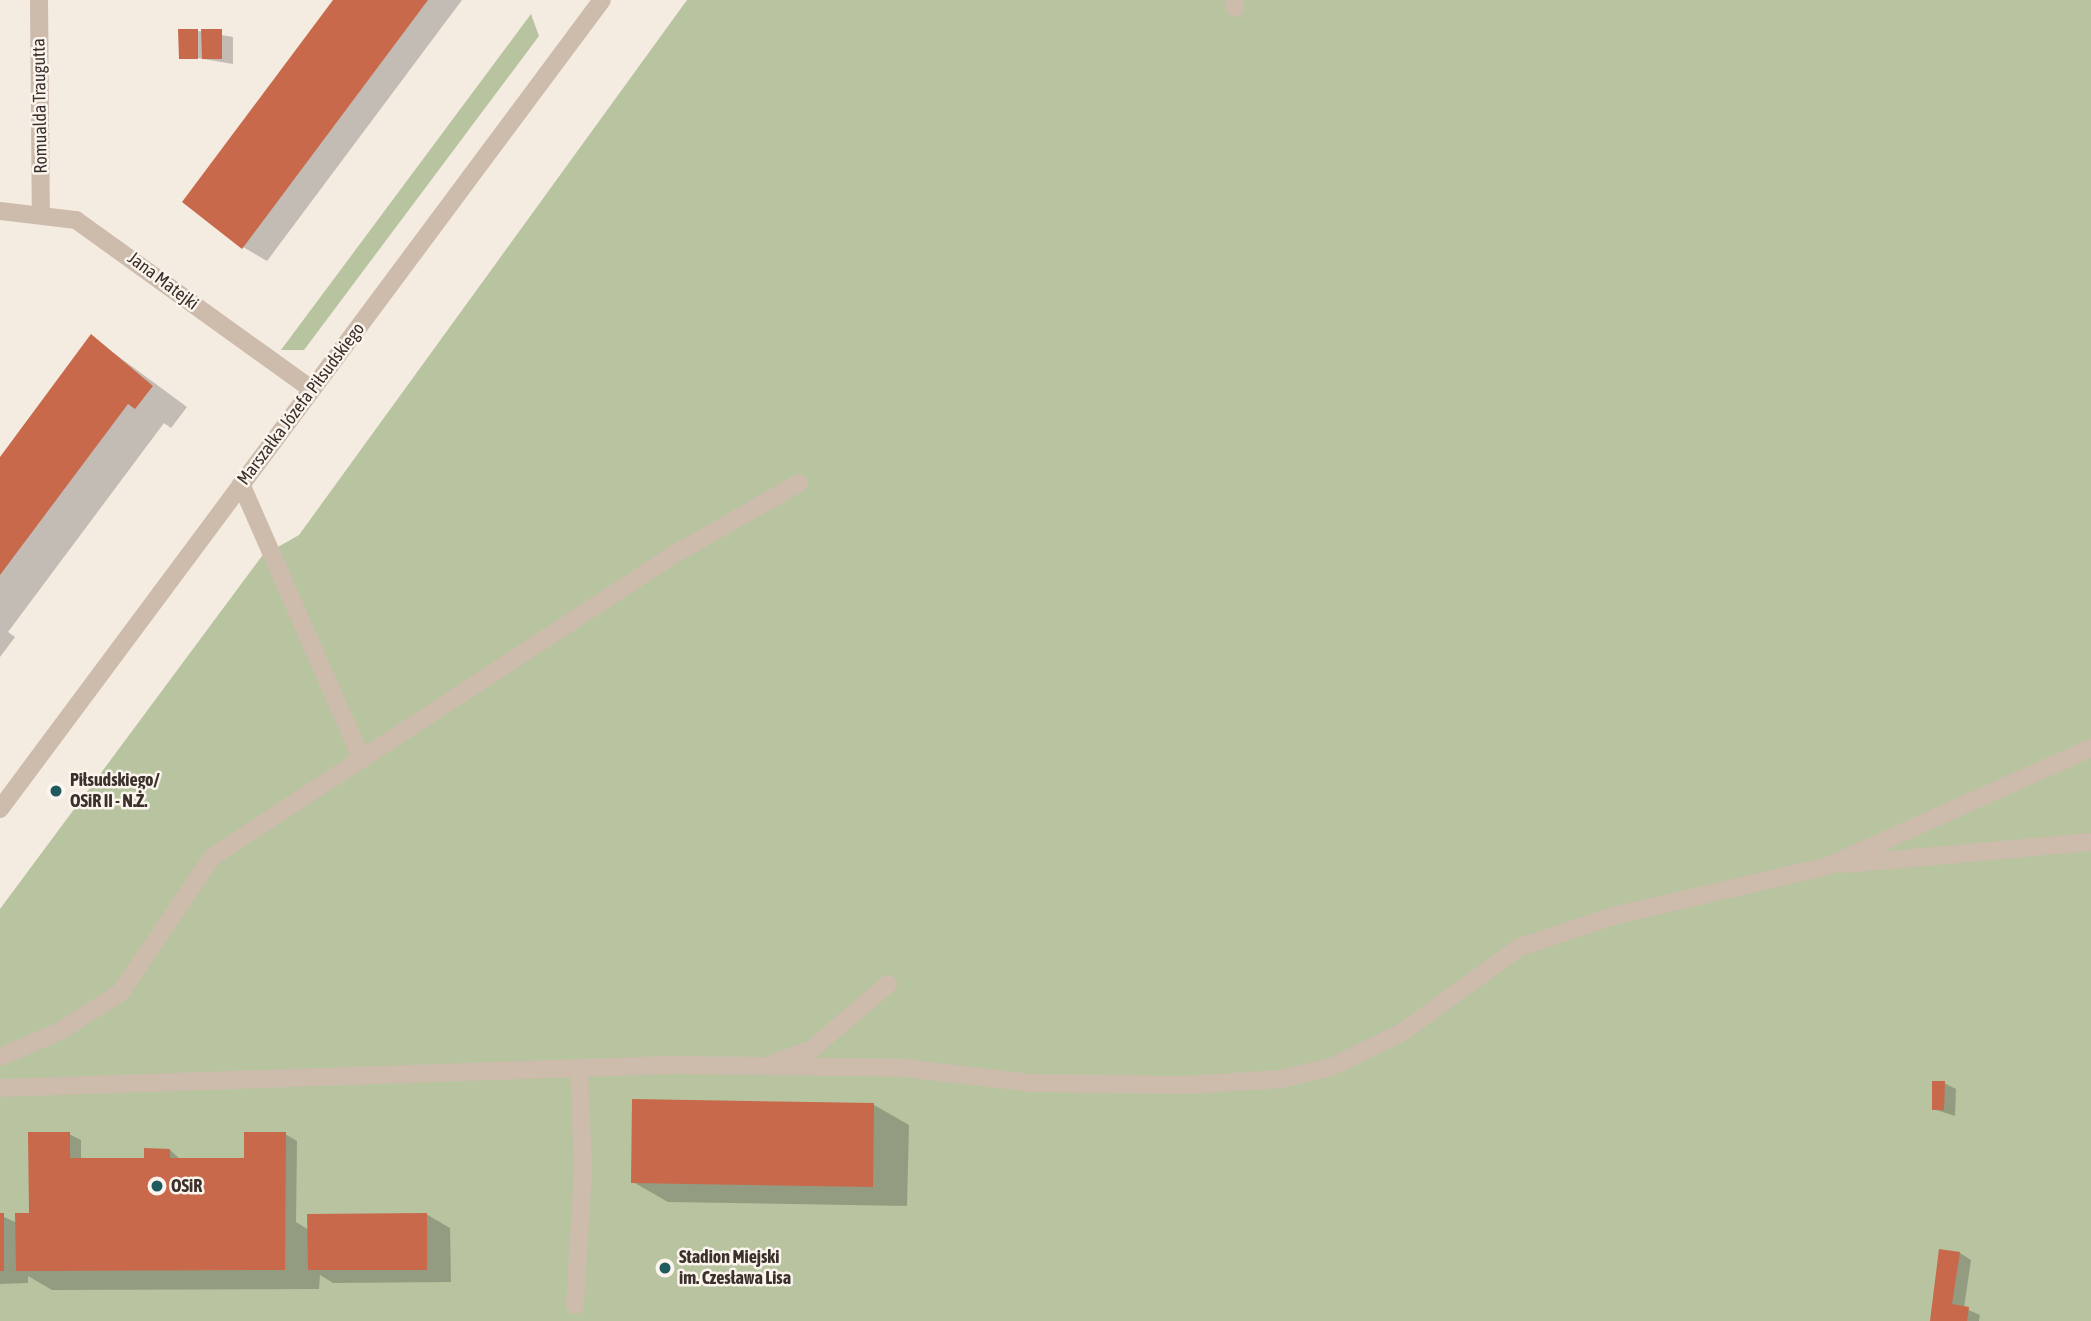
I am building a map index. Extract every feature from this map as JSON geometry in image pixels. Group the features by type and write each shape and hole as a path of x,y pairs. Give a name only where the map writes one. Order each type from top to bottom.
{"street":[{"name":"Romualda Traugutta","path":"39,0 41,211"},
{"name":"Marszałka Józefa Piłsudskiego","path":"0,808 602,0"},
{"name":"Jana Matejki","path":"0,211 41,211 76,220 107,239 311,389"},
{"path":"0,1057 105,1006 139,971 212,857 673,555 799,483"},
{"path":"241,484 362,760"},
{"path":"1828,866 2091,748"},
{"path":"0,1088 579,1069 764,1067 905,1068 1030,1083 1184,1085 1281,1079 1367,1052 1520,947 1567,929 1828,866 2091,842"},
{"path":"764,1067 811,1049 888,984"},
{"path":"575,1305 583,1170 579,1069"}],"green space":[{"path":"687,0 2091,0 2091,1321 0,1321 0,909 262,556 299,535"},
{"path":"531,14 539,36 304,350 281,350"}],"building":[{"path":"333,0 428,0 242,249 182,202"},
{"path":"178,29 198,29 198,59 179,59"},
{"path":"201,29 222,29 222,59 202,59"},
{"path":"91,334 153,386 135,409 128,404 0,575 0,457"},
{"path":"1932,1081 1945,1081 1944,1110 1932,1110"},
{"path":"632,1099 874,1103 873,1187 631,1183"},
{"path":"28,1132 70,1132 70,1158 144,1158 144,1148 170,1149 170,1158 244,1158 244,1132 286,1132 285,1270 16,1271 15,1213 29,1213"},
{"path":"0,1213 4,1213 4,1271 0,1271"},
{"path":"427,1213 427,1270 308,1270 307,1214"},
{"path":"1939,1249 1960,1252 1952,1304 1969,1307 1967,1321 1930,1321"}],"place":[{"name":"Piłsudskiego/ OSiR II - N.Ż.","path":"56,791"},
{"name":"OSiR","path":"157,1186"},
{"name":"Stadion Miejski im. Czesława Lisa","path":"665,1268"}]}
